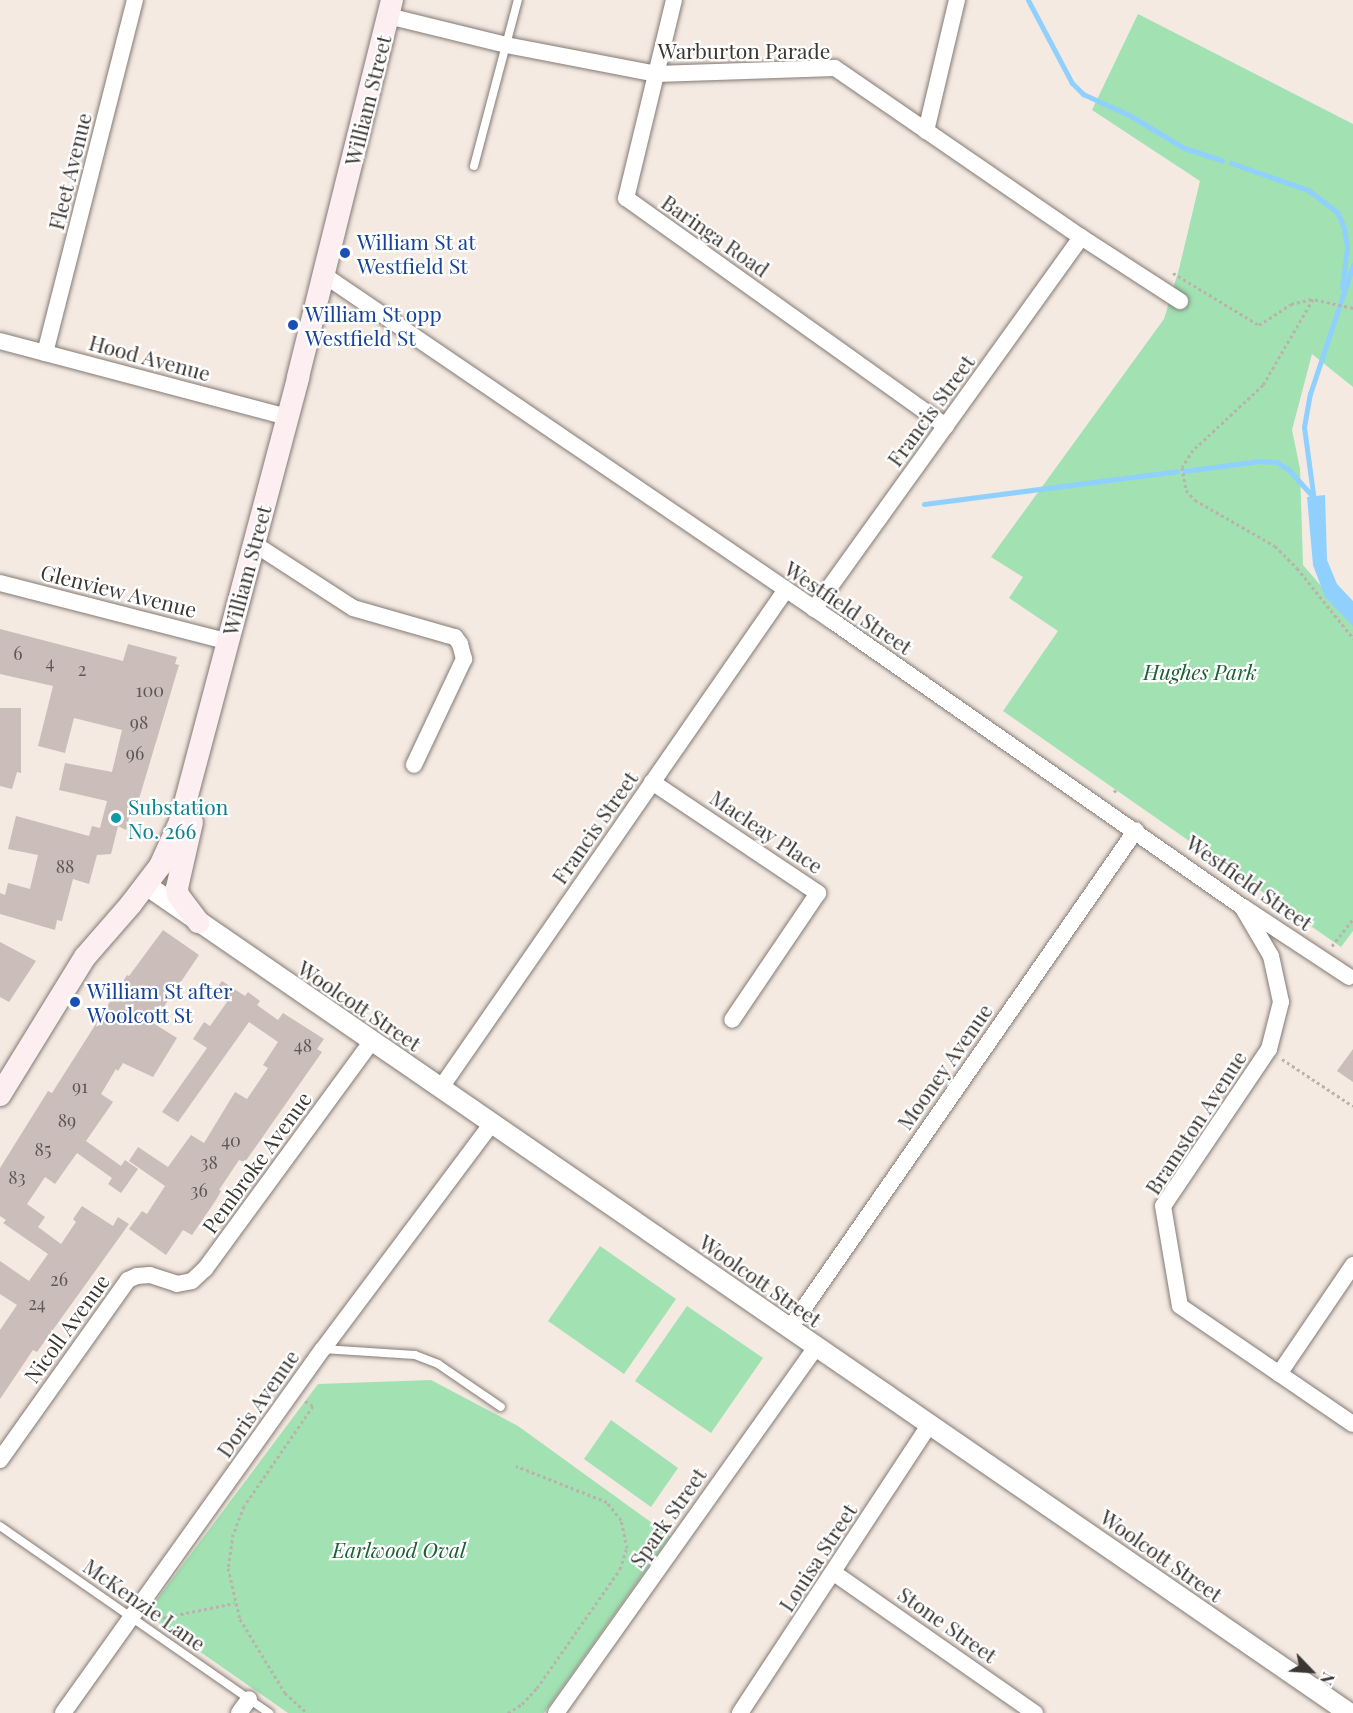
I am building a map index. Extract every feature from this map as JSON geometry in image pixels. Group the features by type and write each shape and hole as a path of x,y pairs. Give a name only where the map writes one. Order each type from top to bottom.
{"main road":[{"name":"William Street","path":"0,1095 85,957 146,885 175,834 324,275 390,8"},
{"path":"196,762 202,783 177,888 178,895 198,922"}],"street":[{"name":"Fleet Avenue","path":"45,353 135,0"},
{"name":"Baringa Road","path":"674,0 626,198 946,426"},
{"path":"926,131 957,0"},
{"name":"Warburton Parade","path":"390,8 506,45 656,74 835,68 1081,237 1180,301"},
{"name":"Francis Street","path":"814,609 1081,237"},
{"name":"Westfield Street","path":"324,275 1136,830 1242,907 1348,977"},
{"name":"Hood Avenue","path":"0,341 287,417"},
{"path":"253,543 353,608 447,635 455,638 460,644 464,658 414,765"},
{"name":"Glenview Avenue","path":"0,583 226,641"},
{"name":"Francis Street","path":"440,1089 785,591"},
{"name":"Macleay Place","path":"652,782 818,893 732,1020"},
{"name":"Mooney Avenue","path":"790,1328 1136,830"},
{"name":"Woolcott Street","path":"146,885 1349,1713"},
{"name":"Bramston Avenue","path":"1242,907 1271,956 1281,1002 1269,1049 1163,1206 1180,1306 1353,1424"},
{"name":"Pembroke Avenue","path":"161,1280 177,1284 192,1281 205,1269 372,1042"},
{"name":"Doris Avenue","path":"63,1713 136,1620 323,1349 492,1124"},
{"path":"1279,1374 1353,1265"},
{"name":"Nicoll Avenue","path":"0,1460 128,1280 150,1275 161,1280"},
{"name":"Spark Street","path":"556,1713 816,1347"},
{"name":"Louisa Street","path":"745,1711 930,1424"},
{"name":"Stone Street","path":"834,1573 1035,1713"}],"lane":[{"path":"474,166 518,0"},
{"path":"323,1349 415,1355 438,1364 501,1407"},
{"name":"McKenzie Lane","path":"0,1526 136,1620 244,1706 269,1713"}],"path":[{"path":"1173,273 1259,325 1291,304 1313,299 1352,308"},
{"path":"1313,299 1263,385 1193,450 1182,467 1183,476 1186,490 1195,500 1275,546 1297,568 1353,638"},
{"path":"1322,959 1353,920"},
{"path":"1279,1056 1353,1106"},
{"path":"307,1713 285,1693 240,1619 234,1603 228,1568 237,1520 244,1506 313,1406"},
{"path":"508,1713 522,1704 537,1688 620,1569 627,1548 621,1520 607,1502 516,1466"},
{"path":"136,1620 234,1603"}],"green space":[{"name":"Hughes Park","path":"1138,14 1353,124 1353,387 1312,354 1292,430 1300,469 1303,565 1353,623 1353,931 1341,947 1003,711 1058,631 1009,598 1023,577 991,557 1164,319 1179,269 1200,181 1092,110"},
{"path":"600,1246 676,1299 624,1374 548,1321"},
{"path":"687,1306 763,1358 711,1433 635,1381"},
{"name":"Earlwood Oval","path":"431,1380 518,1426 670,1536 544,1713 288,1713 146,1614 318,1384"},
{"path":"611,1420 678,1468 651,1507 584,1459"}],"water":[{"path":"1325,495 1327,560 1337,584 1353,601 1353,626 1325,597 1313,565 1307,497"}],"building":[{"path":"0,629 123,661 128,644 177,657 175,664 179,665 136,809 132,808 126,830 118,826 111,854 97,855 89,884 73,879 62,921 57,920 55,930 0,914 0,893 5,895 8,883 30,889 38,855 8,849 16,816 89,836 92,826 100,828 107,801 59,790 65,763 112,772 122,730 74,718 65,753 38,746 53,686 0,674"},
{"path":"0,708 21,708 21,773 17,772 12,789 0,786"},
{"path":"163,930 199,955 153,1023 177,1038 153,1077 123,1063 118,1071 116,1069 101,1094 113,1102 86,1141 121,1166 125,1160 138,1169 121,1193 108,1184 112,1178 77,1153 55,1184 45,1177 27,1204 45,1217 38,1227 61,1244 76,1222 73,1219 82,1206 113,1226 118,1217 129,1224 37,1352 33,1350 0,1399 0,1330 17,1305 0,1294 0,1261 29,1281 48,1254 3,1223 6,1220 0,1216 0,1168 48,1091 52,1093 127,975 129,976"},
{"path":"0,942 36,961 9,1002 0,997"},
{"path":"222,981 245,996 248,992 260,1001 257,1005 278,1020 283,1013 324,1039 317,1049 322,1052 245,1162 239,1160 192,1235 183,1230 166,1255 129,1229 142,1211 147,1214 165,1186 129,1161 138,1147 168,1167 191,1135 204,1143 235,1092 247,1099 268,1068 263,1065 278,1042 249,1022 178,1122 162,1112 207,1048 193,1039 204,1022 210,1026 227,1002 213,993"},
{"path":"1353,1049 1353,1082 1337,1071"}],"waterway":[{"path":"1028,0 1072,83 1083,94 1131,116 1184,148 1222,160"},
{"path":"1231,163 1308,190 1337,212 1344,228 1347,248 1342,288"},
{"path":"1314,501 1304,427 1310,394 1353,265"},
{"path":"1184,471 1259,461 1277,462 1289,470 1314,498"},
{"path":"924,504 1177,471"}],"place":[{"name":"William St at Westfield St","path":"345,253"},
{"name":"William St opp Westfield St","path":"293,325"},
{"name":"Substation No. 266","path":"116,818"},
{"name":"William St after Woolcott St","path":"75,1002"}]}
